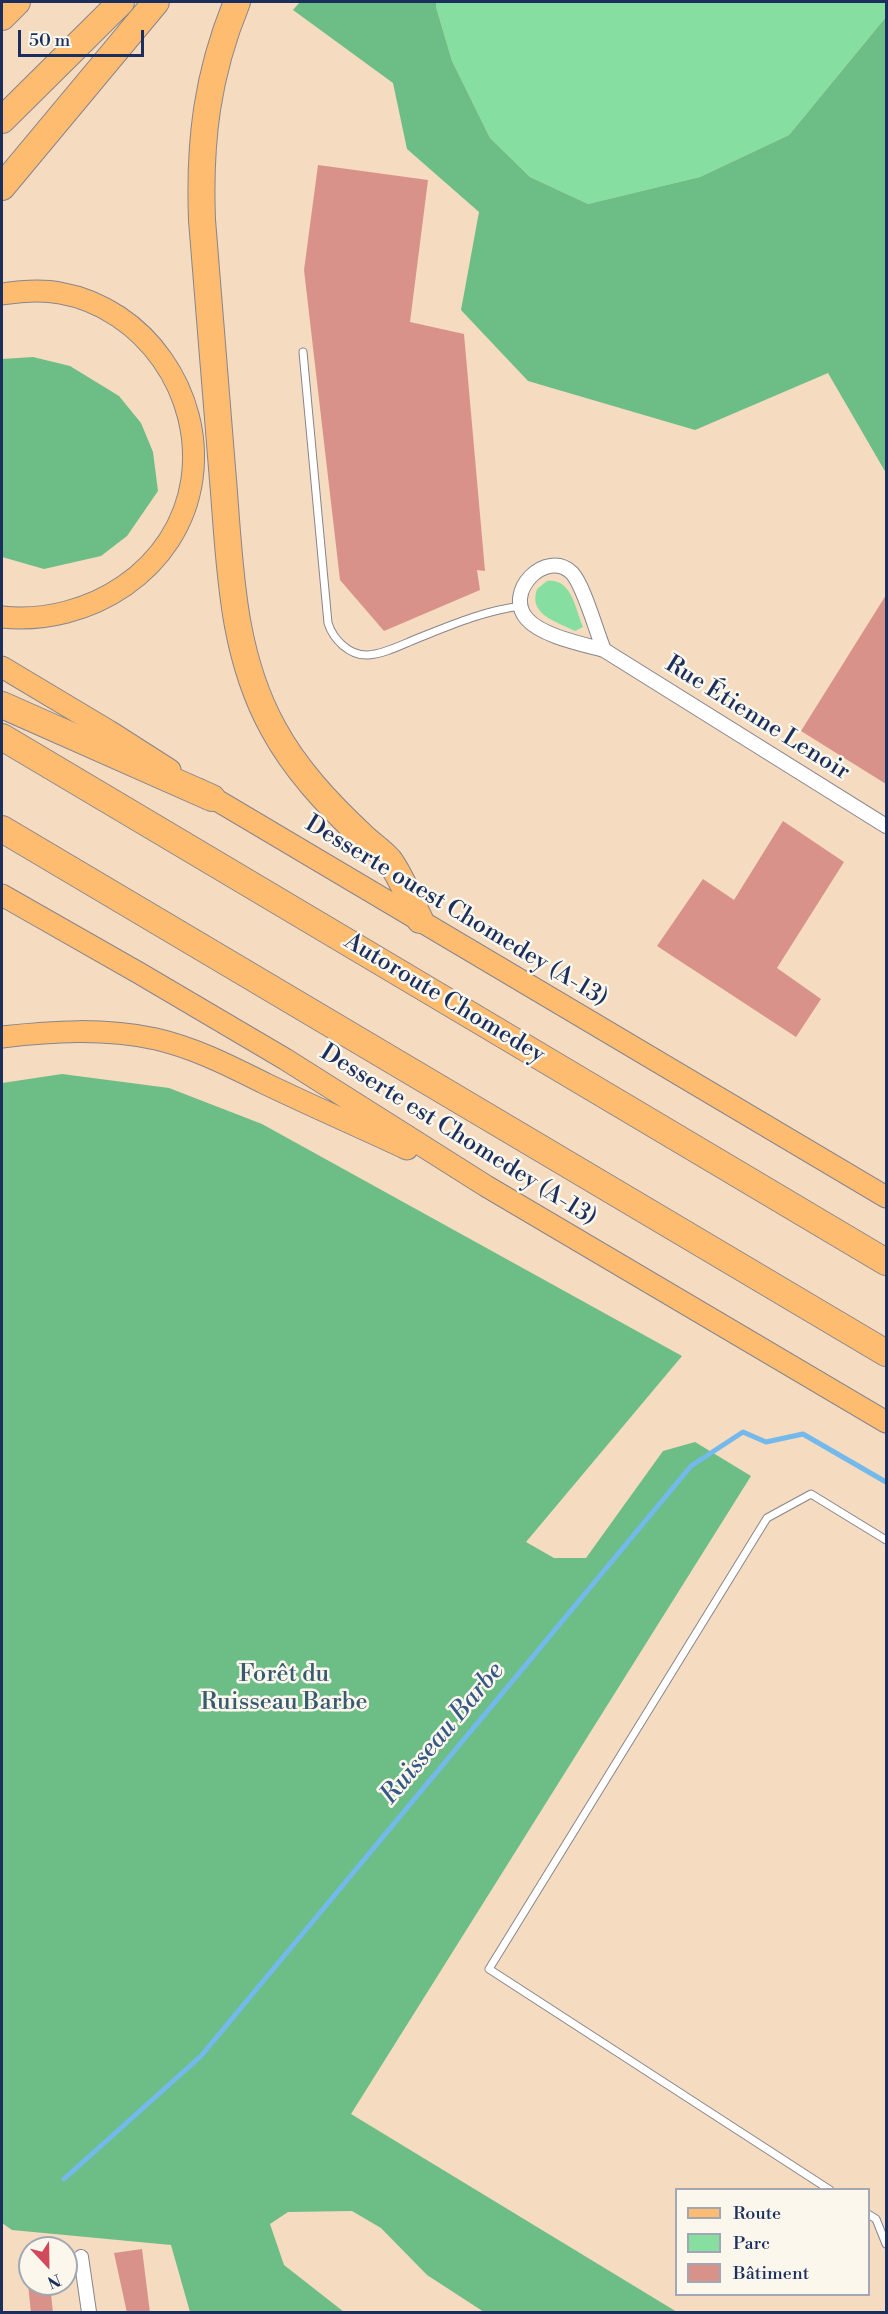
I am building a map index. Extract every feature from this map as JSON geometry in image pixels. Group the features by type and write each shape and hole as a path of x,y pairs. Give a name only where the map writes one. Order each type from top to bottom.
{"highway":[{"path":"2,17 17,2"},
{"path":"2,120 121,2"},
{"path":"2,187 156,2"},
{"path":"237,2 211,78 203,126 200,175 226,513 240,640 256,692 286,749 326,799 363,838 389,861 420,920"},
{"path":"2,705 212,798"},
{"name":"Autoroute Chomedey","path":"2,737 886,1262"},
{"path":"2,829 886,1353"}],"main road":[{"path":"2,294 45,291 76,296 109,310 130,325 152,345 173,376 187,411 193,447 192,478 183,511 160,552 136,577 110,596 78,610 47,617 2,617"},
{"name":"Desserte ouest Chomedey (A-13)","path":"2,667 109,731 212,798 886,1197"},
{"name":"Desserte est Chomedey (A-13)","path":"2,896 285,1059 486,1186 886,1422"},
{"path":"2,1037 86,1031 133,1035 174,1044 217,1060 486,1186"}],"street":[{"path":"521,606 522,587 534,573 550,567 564,568 571,572 579,585 604,650"},
{"name":"Rue Étienne Lenoir","path":"521,606 526,618 540,629 573,642 604,650 886,825"},
{"path":"81,2257 89,2313"}],"lane":[{"path":"303,352 328,623 338,641 347,649 368,655 395,647 478,614 521,606"},
{"path":"828,2188 489,1969 767,1518 811,1494 886,1540"},
{"path":"870,2215 876,2219 886,2244"}],"green space":[{"path":"300,2 436,2 452,61 490,138 530,177 588,204 700,177 789,135 886,17 886,473 828,373 695,430 528,381 461,310 479,212 407,149 393,83 293,10"},
{"path":"436,2 886,2 886,17 789,135 700,177 588,204 530,177 490,138 452,61"},
{"path":"33,357 70,366 119,396 141,423 153,452 158,491 127,536 101,556 44,569 2,557 2,359"},
{"path":"547,581 555,581 567,589 583,627 575,631 552,620 540,611 535,598 537,589"},
{"name":"Forêt du Ruisseau Barbe","path":"62,1074 169,1088 262,1124 682,1356 526,1542 554,1558 586,1558 663,1451 695,1442 751,1476 351,2114 677,2312 484,2312 427,2275 381,2228 352,2211 288,2212 270,2224 284,2265 344,2312 190,2312 171,2245 12,2230 2,2223 2,1083"}],"building":[{"path":"318,165 428,180 410,322 464,334 485,571 477,570 480,590 384,631 340,580 304,270"},
{"path":"886,595 886,784 801,731"},
{"path":"783,821 844,862 777,968 821,999 796,1037 657,946 703,879 734,900"},
{"path":"142,2249 150,2313 127,2313 114,2253"},
{"path":"29,2296 51,2296 53,2313 31,2313"}],"waterway":[{"name":"Ruisseau Barbe","path":"64,2179 201,2056 691,1466 743,1432 766,1442 803,1434 886,1482"}]}
